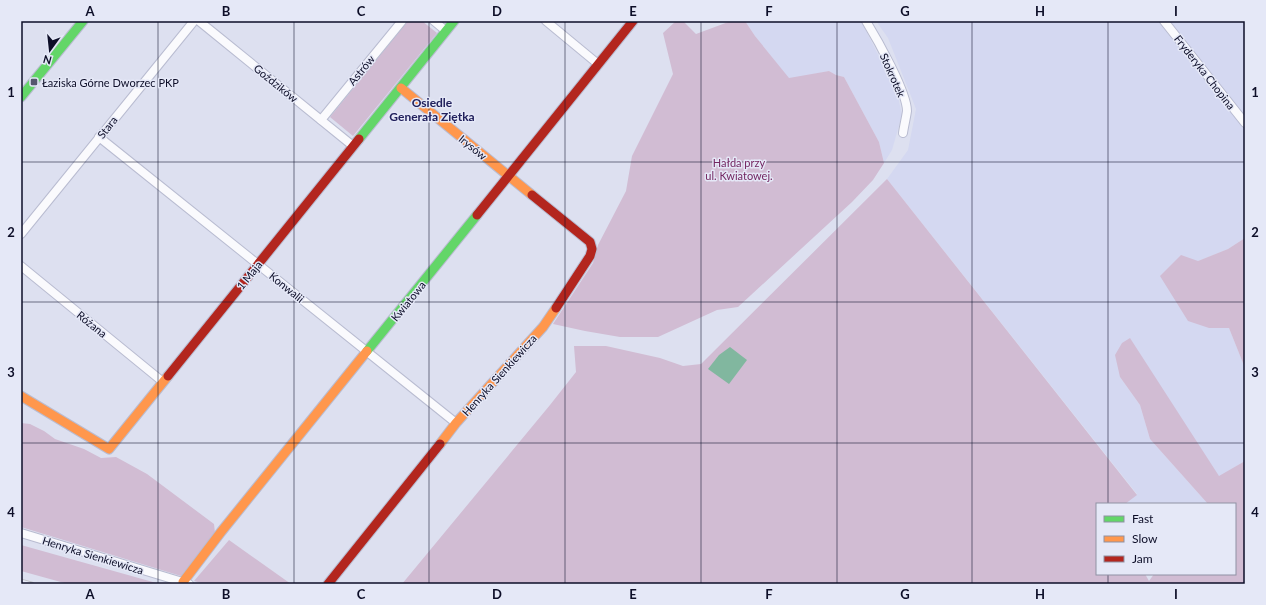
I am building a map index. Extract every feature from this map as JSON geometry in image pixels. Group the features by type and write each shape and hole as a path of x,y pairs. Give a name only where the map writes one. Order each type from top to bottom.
{"street":[{"path":"21,97 83,21"},
{"name":"Stara","path":"21,234 194,21"},
{"name":"Goździków","path":"198,21 353,146"},
{"name":"Astrów","path":"321,120 402,21"},
{"path":"434,21 446,31"},
{"name":"1 Maja","path":"21,396 108,449 164,382 454,21"},
{"path":"546,21 598,64"},
{"name":"Kwiatowa","path":"186,583 368,351 633,21"},
{"name":"Stokrotek","path":"866,21 876,37 904,97 907,110 903,133"},
{"name":"Fryderyka Chopina","path":"1164,21 1245,123"},
{"name":"Irysów","path":"401,88 508,175"},
{"name":"Konwalii","path":"99,138 456,422"},
{"name":"Henryka Sienkiewicza","path":"328,584 428,460 456,422 543,327 590,256 592,249 590,242 508,175"},
{"name":"Różana","path":"21,266 164,382"},
{"name":"Henryka Sienkiewicza","path":"21,533 186,583"}],"shaded area":[{"path":"745,21 861,21 897,92 902,115 892,150 884,163 879,142 844,77 829,71 789,79"},
{"path":"876,21 1245,21 1245,238 1228,249 1198,261 1209,328 1229,328 1245,368 1245,461 1219,477 1130,339 1120,377 1140,405 1150,439 1207,503 1126,503 1137,494 887,179 908,150 916,109 888,38"},
{"path":"730,347 747,360 729,384 708,369 719,355"}],"green space":[{"path":"408,21 422,21 437,33 353,136 330,117"},
{"name":"Hałda przy ul. Kwiatowej.","path":"676,21 683,21 696,34 731,21 745,21 755,36 789,78 829,71 844,77 879,142 884,163 873,180 852,202 738,307 717,310 658,337 620,337 553,324 593,263 598,245 626,191 632,156 673,74 663,33"},
{"path":"887,179 1137,495 1126,503 1096,503 1096,575 1146,575 1149,581 1153,575 1236,575 1236,503 1207,503 1150,439 1140,405 1120,377 1115,355 1122,343 1130,338 1219,476 1245,461 1245,584 402,584 576,372 574,346 606,346 660,358 683,366 701,364"},
{"path":"1245,238 1245,368 1229,328 1209,328 1188,321 1160,276 1181,255 1198,261 1228,249"},
{"path":"21,423 30,424 44,431 55,439 84,449 101,458 116,457 147,474 214,524 215,533 181,576 21,527"},
{"path":"229,540 291,584 205,584 194,581"},
{"path":"21,545 160,584 68,584 21,571"}],"railway":[{"path":"21,581 32,584"}],"traffic: fast":[{"path":"21,97 83,21"},
{"path":"359,139 454,21"},
{"path":"367,351 477,215"}],"traffic: slow":[{"path":"401,88 532,195"},
{"path":"440,444 456,423 543,327 556,308"},
{"path":"183,582 221,532 367,351"},
{"path":"21,396 109,449 168,376"}],"traffic: jam":[{"path":"477,215 633,21"},
{"path":"168,376 359,139"},
{"path":"532,195 590,242 592,249 590,256 556,308"},
{"path":"328,584 440,444"}],"place":[{"name":"Łaziska Górne Dworzec PKP","path":"34,82"}],"district":[{"name":"Osiedle Generała Ziętka","path":"432,109"}]}
